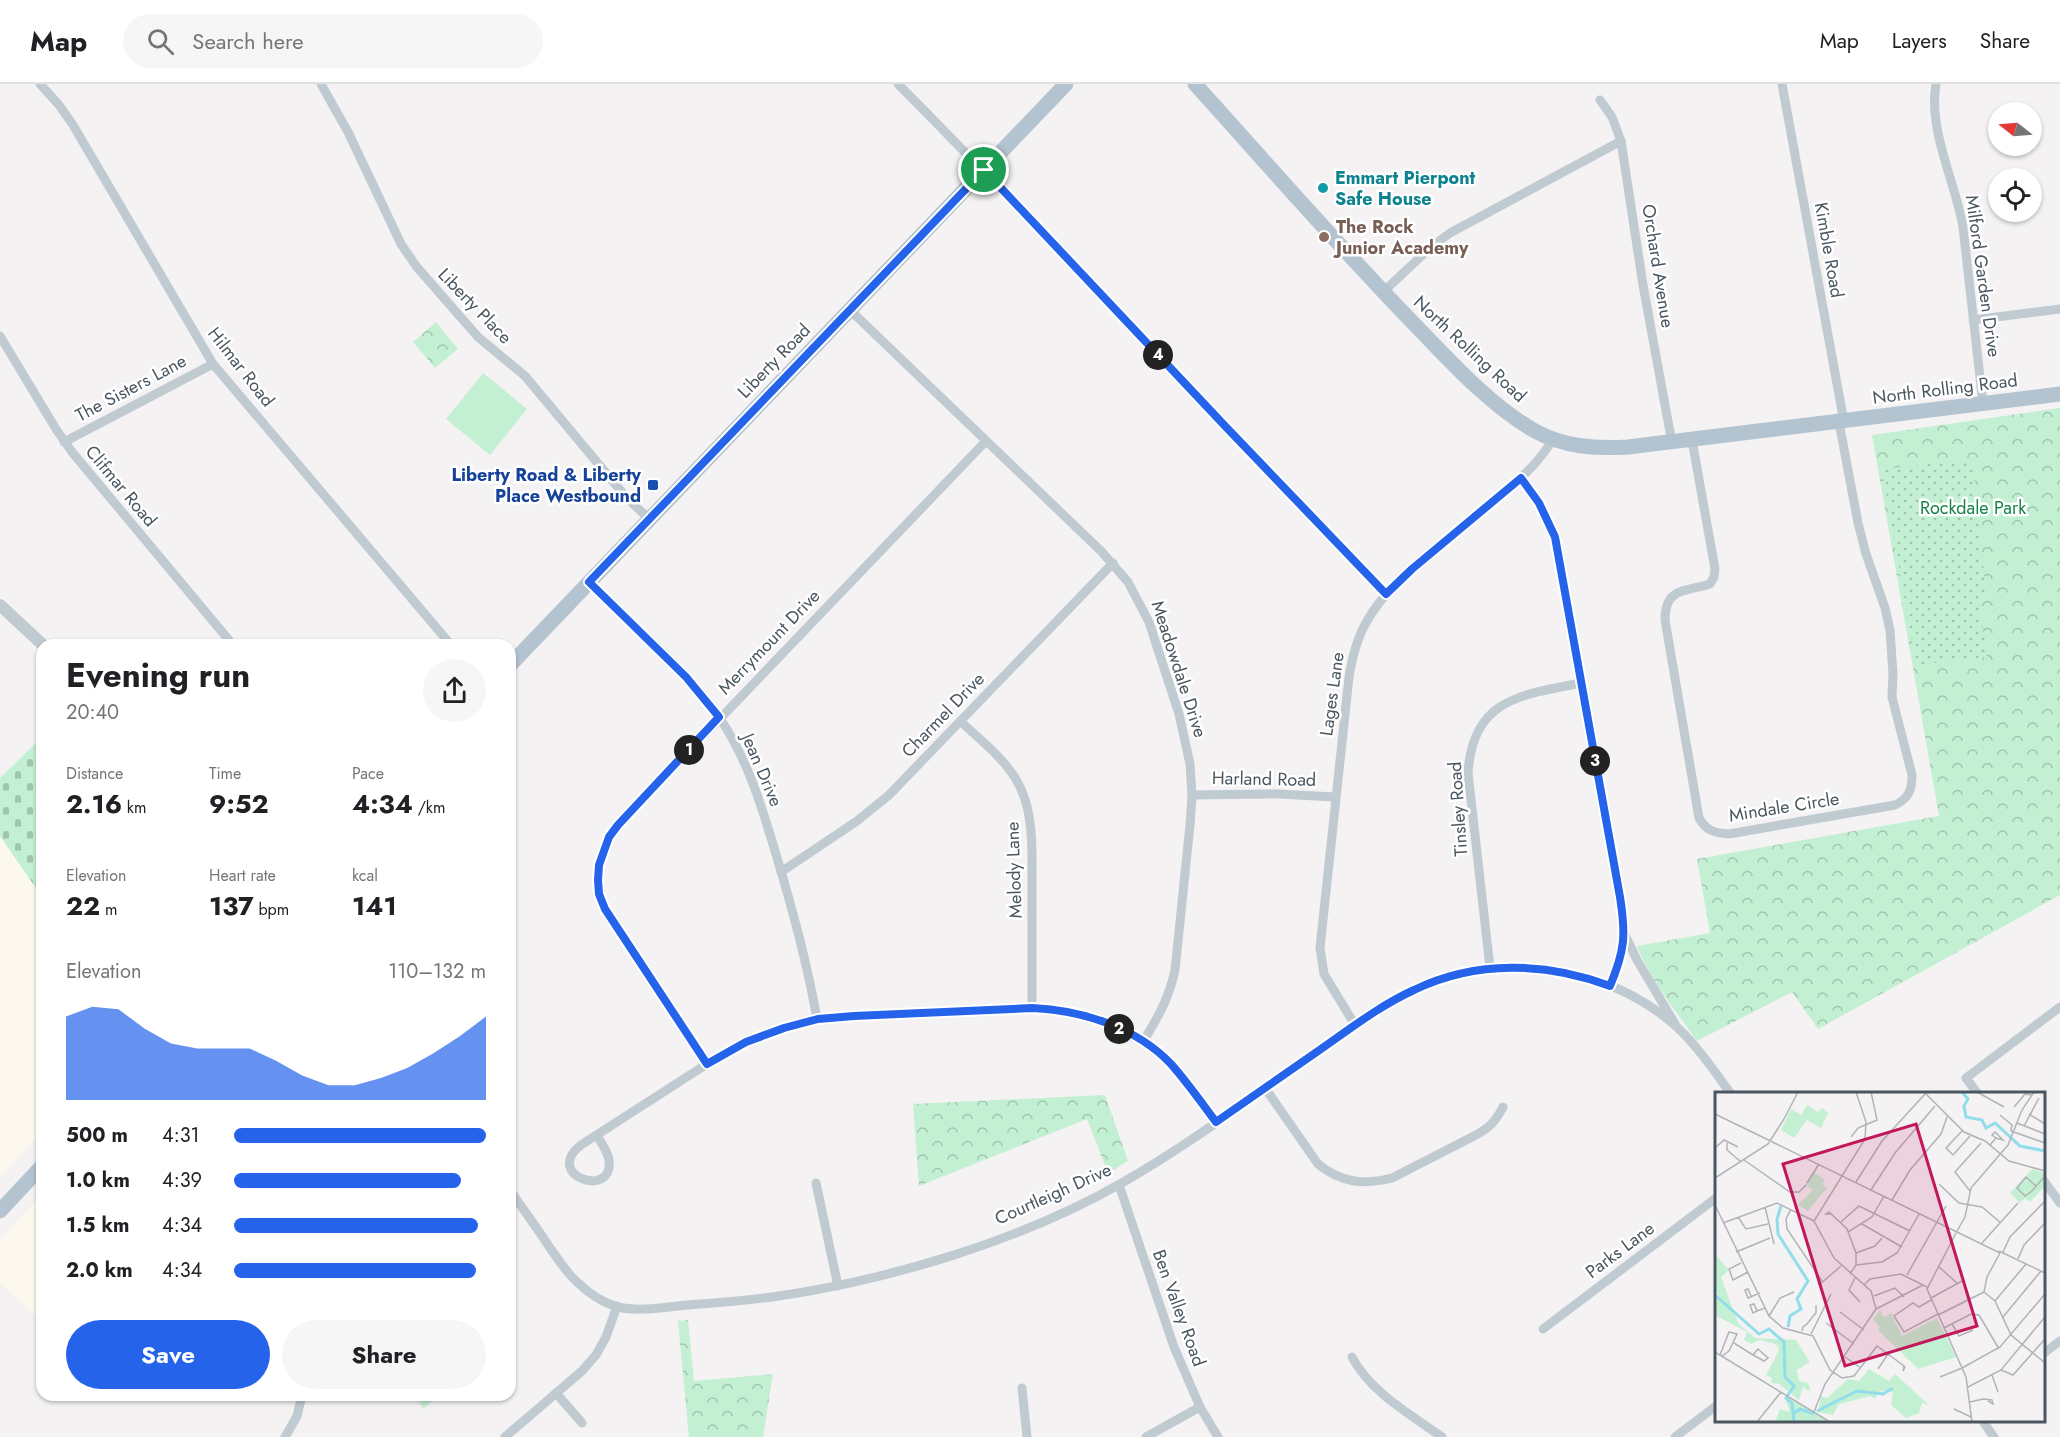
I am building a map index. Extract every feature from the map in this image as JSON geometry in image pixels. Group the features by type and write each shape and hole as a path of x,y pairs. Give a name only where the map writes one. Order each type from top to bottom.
{"main road":[{"name":"Liberty Road","path":"516,659 1066,84"},
{"name":"North Rolling Road","path":"1195,84 1383,292 1485,394 1528,426 1552,439 1576,446 1604,449 1672,443 2060,394"},
{"path":"0,1211 36,1172"}],"street":[{"name":"Hilmar Road","path":"40,84 73,125 213,364 447,639"},
{"name":"Liberty Place","path":"321,84 348,132 401,244 416,266 478,337 525,376 626,497 649,519"},
{"path":"898,84 984,170 1386,594"},
{"name":"Kimble Road","path":"1782,84 1841,422"},
{"name":"Milford Garden Drive","path":"1936,84 1934,114 1962,219 1983,404"},
{"name":"Orchard Avenue","path":"1600,100 1612,117 1621,141 1643,285 1672,443"},
{"path":"1383,292 1430,248 1450,233 1621,141"},
{"path":"1973,320 2060,309"},
{"name":"Meadowdale Drive","path":"850,310 1113,563 1139,600 1149,622 1185,735 1192,795 1175,970 1163,1008 1143,1042"},
{"name":"Clifmar Road","path":"0,336 64,442 228,639"},
{"name":"The Sisters Lane","path":"64,442 213,364"},
{"name":"Mindale Circle","path":"1692,440 1715,569 1714,577 1710,584 1676,593 1669,599 1665,608 1665,620 1699,818 1710,831 1729,834 1895,806 1908,795 1912,786 1912,775 1892,697 1893,662 1890,630 1858,523 1841,422"},
{"name":"Lages Lane","path":"1355,1025 1330,986 1320,961 1335,797 1351,662 1365,623 1386,594 1412,569 1521,478 1541,459 1552,439"},
{"name":"Merrymount Drive","path":"707,1064 605,909 599,894 598,880 602,851 618,825 719,717 986,441"},
{"path":"1521,478 1543,509 1555,537 1625,935 1637,960 1678,1028 1729,1092"},
{"name":"Charmel Drive","path":"781,872 872,810 1113,563"},
{"name":"Jean Drive","path":"589,582 686,677 719,717 743,760 752,780 781,872 805,957 818,1019"},
{"path":"0,605 37,639"},
{"name":"Tinsley Road","path":"1490,968 1468,774 1473,741 1487,717 1513,699 1528,693 1581,683"},
{"name":"Melody Lane","path":"960,721 1012,771 1022,789 1028,809 1032,829 1032,1008"},
{"name":"Harland Road","path":"1192,795 1278,794 1335,797"},
{"path":"1610,986 1625,935"},
{"name":"Courtleigh Drive","path":"516,1199 574,1281 592,1294 617,1306 660,1308 748,1300 871,1279 949,1256 1023,1230 1119,1185 1216,1122 1355,1025 1387,1005 1435,981 1490,968 1557,971 1610,986 1646,1005 1678,1028"},
{"path":"1977,1092 1966,1077 2060,1007"},
{"path":"597,1135 609,1157 607,1172 601,1178 590,1182 583,1181 572,1170 570,1160 572,1154 581,1145 707,1064 746,1042 784,1028 818,1019 854,1016 1032,1008 1076,1013 1099,1020 1143,1042 1169,1062 1216,1122"},
{"path":"1265,1088 1318,1164 1329,1173 1359,1183 1378,1182 1392,1178 1486,1130 1497,1119 1503,1107"},
{"path":"816,1183 838,1286"},
{"path":"2045,1184 2060,1203"},
{"name":"Ben Valley Road","path":"1119,1185 1174,1347 1200,1407 1218,1437"},
{"name":"Parks Lane","path":"1543,1329 1715,1199"},
{"path":"505,1437 582,1371 596,1355 606,1337 617,1306"},
{"path":"2045,1352 2060,1341"},
{"path":"1352,1357 1367,1380 1378,1391 1442,1437"},
{"path":"1022,1388 1027,1437"},
{"path":"556,1393 582,1423"},
{"path":"285,1437 297,1416 301,1401"},
{"path":"1146,1437 1200,1407"},
{"path":"1675,1437 1715,1407"},
{"path":"1983,1422 1994,1437"}],"shaded area":[{"path":"0,836 36,888 36,1138 0,1177"},
{"path":"36,1201 36,1316 0,1283 0,1240"}],"green space":[{"path":"436,322 458,349 435,368 413,342"},
{"path":"483,373 527,409 490,455 446,419"},
{"name":"Rockdale Park","path":"2060,408 2060,895 1818,1029 1792,992 1697,1041 1657,984 1637,946 1710,933 1697,859 1939,816 1872,435"},
{"path":"1973,460 1986,594 1978,596 1987,657 1916,665 1882,469"},
{"path":"36,743 36,888 0,836 0,778"},
{"path":"1105,1095 1128,1161 1108,1173 1087,1119 919,1186 913,1104"},
{"path":"688,1320 694,1381 773,1374 763,1437 689,1437 678,1321"},
{"path":"419,1401 432,1401 423,1409"}],"place":[{"name":"Emmart Pierpont Safe House","path":"1323,188"},
{"name":"The Rock Junior Academy","path":"1324,237"},
{"name":"Liberty Road & Liberty Place Westbound","path":"653,485"}],"route":[{"path":"984,170 1386,594 1412,569 1521,478 1546,515 1555,537 1623,912 1625,935 1617,969 1610,986 1557,971 1521,967 1490,968 1435,981 1413,990 1355,1025 1216,1122 1184,1079 1156,1051 1120,1029 1099,1020 1057,1009 1032,1008 818,1019 746,1042 707,1064 612,921 599,894 598,880 602,851 609,837 719,717 686,677 589,582 984,170"}]}
